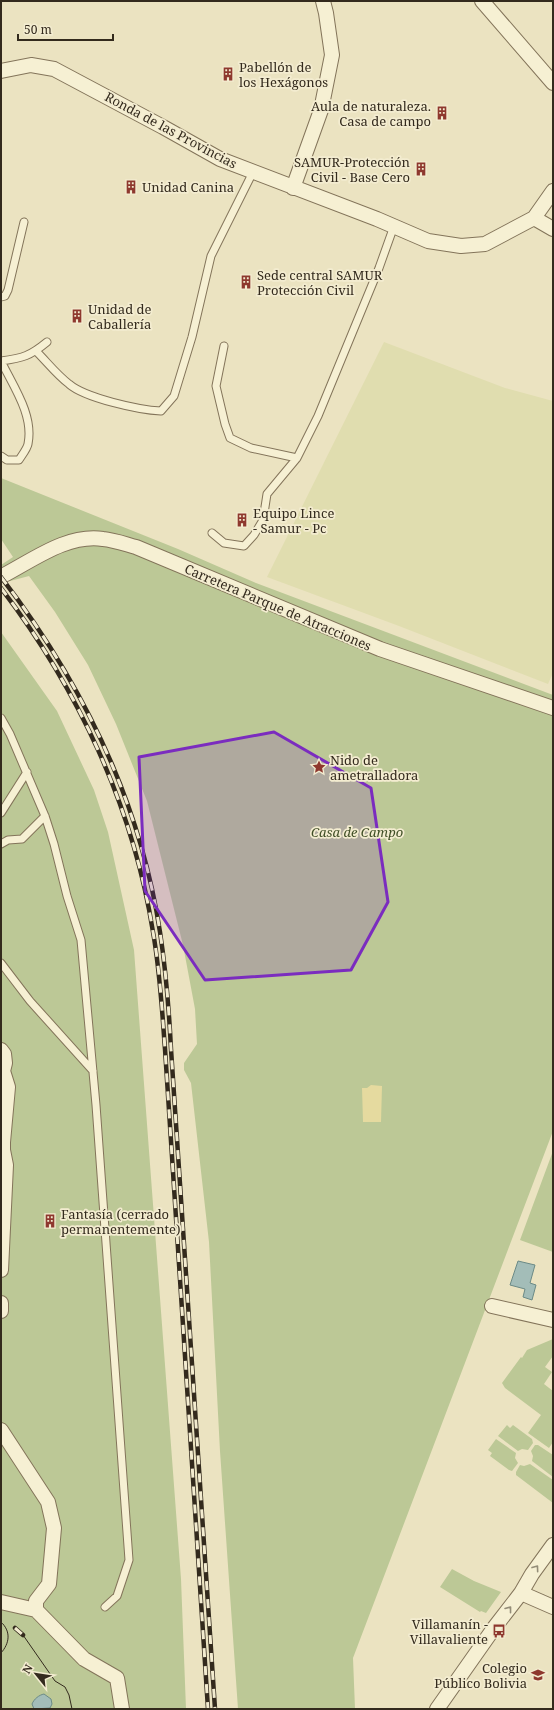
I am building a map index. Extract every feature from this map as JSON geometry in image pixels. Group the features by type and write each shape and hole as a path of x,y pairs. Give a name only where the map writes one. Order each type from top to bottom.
{"street":[{"path":"293,188 321,110 332,55 323,1"},
{"path":"482,1 553,83"},
{"name":"Ronda de las Provincias","path":"1,71 31,65 54,69 164,127 220,159 394,226 428,241 467,246 485,244 534,218 553,191"},
{"path":"534,218 553,229"},
{"name":"Carretera Parque de Atracciones","path":"6,574 60,545 76,540 92,538 116,541 380,649 553,708"},
{"path":"1,1050 4,1054 5,1063 3,1071 8,1087 3,1146 6,1165 1,1270"},
{"path":"1,1303 1,1311"},
{"path":"492,1306 553,1320"},
{"path":"1,1430 48,1502 54,1528 49,1584 36,1601 36,1610"},
{"path":"437,1709 501,1618 521,1593 532,1574 553,1545"},
{"path":"521,1593 553,1606"},
{"path":"1,1602 36,1610 84,1659 117,1678 122,1709"}],"lane":[{"path":"36,351 69,385 84,393 145,410 161,411 174,396 192,337 211,256 253,172"},
{"path":"1,297 4,296 8,290 24,222"},
{"path":"212,533 224,543 244,546 254,535 263,520 267,494 297,458 321,409 379,268 394,226"},
{"path":"1,456 7,460 19,460 28,445 30,431 25,411 1,361 24,357 36,351 47,342"},
{"path":"224,346 216,386 230,438 251,448 297,458"},
{"path":"1,718 10,734 45,816 81,940 93,1071 129,1560 117,1596 105,1607"},
{"path":"1,813 27,772"},
{"path":"1,844 8,840 22,839 45,816"},
{"path":"1,963 30,1001 93,1071"}],"highlighted area":[{"path":"274,732 371,788 388,902 351,970 205,980 145,891 139,757"}],"shaded area":[{"path":"384,342 505,388 553,401 553,673 548,684 267,577"}],"green space":[{"name":"Casa de Campo","path":"1,478 178,549 256,583 553,695 553,1131 353,1658 355,1709 238,1709 220,1451 209,1242 191,1083 184,1070 184,1063 197,1044 195,1009 183,945 147,801 116,724 88,665 55,612 29,576 10,581 1,565 13,557 1,539"},
{"path":"1,632 57,711 94,790 108,832 134,950 181,1579 186,1709 1,1709"},
{"path":"553,1151 553,1252 520,1240"},
{"path":"553,1339 553,1356 545,1367 552,1372 544,1384 553,1391 553,1442 549,1448 528,1433 541,1415 505,1388 502,1383 527,1350"},
{"path":"507,1425 510,1428 513,1425 532,1439 533,1443 528,1450 522,1449 518,1451 498,1436"},
{"path":"496,1439 516,1453 515,1458 518,1463 512,1471 490,1456 492,1453 488,1450"},
{"path":"535,1445 538,1445 553,1455 553,1477 532,1461 533,1456 531,1451"},
{"path":"530,1464 553,1480 553,1503 516,1475 520,1465 524,1466"},
{"path":"452,1569 474,1581 501,1592 486,1613 480,1612 440,1587"}],"sand":[{"path":"371,1085 382,1086 381,1122 363,1122 362,1088 367,1088"}],"water":[{"path":"518,1261 535,1265 530,1283 536,1285 532,1300 523,1297 525,1289 510,1285"},
{"path":"44,1694 51,1699 52,1704 50,1708 34,1709 32,1704 34,1700"}],"tram line":[{"path":"1,1622 8,1633 8,1641 1,1653"},
{"path":"23,1635 55,1681 65,1687 69,1695 72,1709"}],"railway":[{"path":"1,577 57,658 81,700 103,744 122,790 138,836 151,883 166,976 215,1709"},
{"path":"1,588 29,627 54,667 78,708 98,751 116,794 132,839 144,885 153,932 159,976 165,1049 208,1709"},
{"path":"15,1628 23,1635"}],"place":[{"name":"Pabellón de los Hexágonos","path":"228,74"},
{"name":"Aula de naturaleza. Casa de campo","path":"442,113"},
{"name":"SAMUR-Protección Civil - Base Cero","path":"421,169"},
{"name":"Unidad Canina","path":"131,187"},
{"name":"Sede central SAMUR Protección Civil","path":"246,282"},
{"name":"Unidad de Caballería","path":"77,316"},
{"name":"Equipo Lince - Samur - Pc","path":"242,520"},
{"name":"Nido de ametralladora","path":"319,767"},
{"name":"Fantasía (cerrado permanentemente)","path":"50,1221"},
{"name":"Villamanín - Villavaliente","path":"499,1631"},
{"name":"Colegio Público Bolivia","path":"538,1675"}]}
